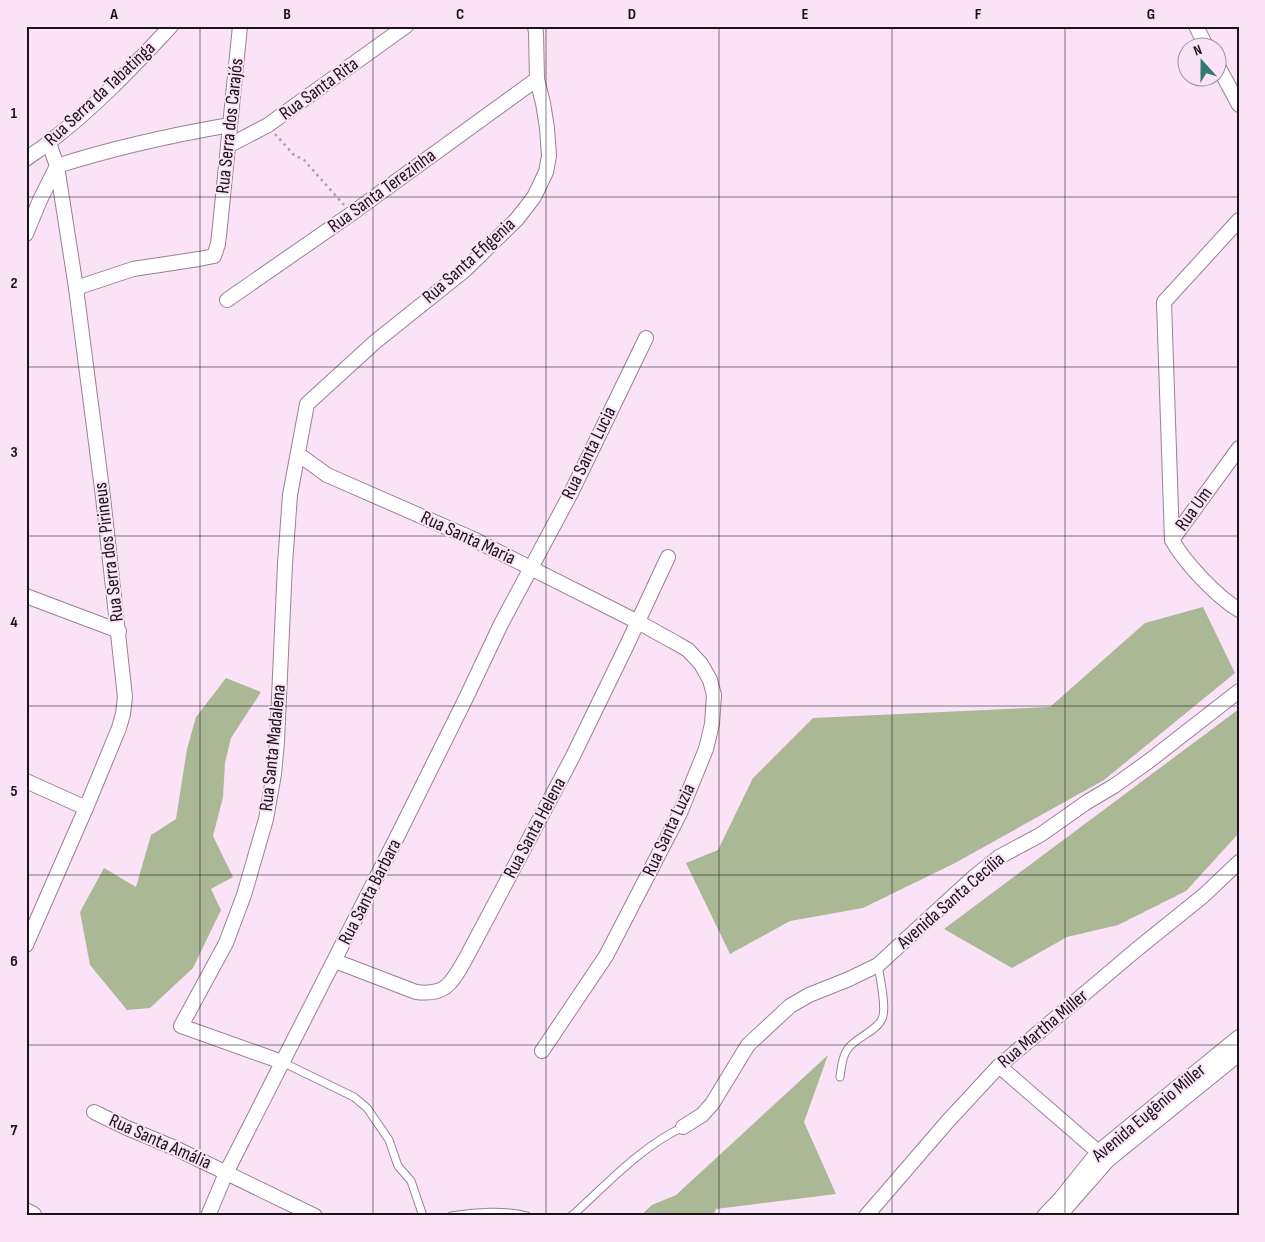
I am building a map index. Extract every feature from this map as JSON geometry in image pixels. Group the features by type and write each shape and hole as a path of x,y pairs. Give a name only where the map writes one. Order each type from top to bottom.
{"main road":[{"path":"26,1213 32,1216"}],"street":[{"name":"Rua Serra da Tabatinga","path":"26,159 49,143 116,84 172,26"},
{"name":"Rua Serra dos Carajós","path":"76,288 133,269 214,256 218,244 240,26"},
{"name":"Rua Santa Rita","path":"228,146 268,125 406,26"},
{"name":"Rua Santa Efigenia","path":"298,454 307,404 375,342 465,270 517,219 534,198 546,172 549,156 546,120 536,79 535,26"},
{"path":"1196,26 1203,38"},
{"name":"Rua Santa Terezinha","path":"227,300 351,214 536,79"},
{"path":"1228,85 1239,105"},
{"path":"26,234 57,166 151,141 230,125"},
{"name":"Rua Serra dos Pirineus","path":"26,945 119,728 126,697 76,288 57,166 49,143"},
{"path":"1172,540 1164,302 1239,220"},
{"name":"Rua Santa Lucia","path":"530,567 571,492 646,338"},
{"name":"Rua Um","path":"1239,448 1172,540 1210,586 1229,604 1239,610"},
{"name":"Rua Santa Maria","path":"298,454 327,475 471,538 638,622"},
{"name":"Rua Santa Madalena","path":"282,1062 181,1026 226,943 244,895 266,819 274,774 277,742 290,495 298,454"},
{"name":"Rua Santa Helena","path":"335,961 416,992 435,992 449,984 466,958 572,758 668,557"},
{"name":"Rua Santa Barbara","path":"208,1216 226,1173 418,796 530,567"},
{"path":"26,596 119,631"},
{"name":"Rua Santa Luzia","path":"542,1051 606,956 680,813 706,749 712,724 714,695 710,680 701,664 688,650 638,622"},
{"name":"Avenida Santa Cecília","path":"683,1127 702,1115 717,1096 748,1044 790,1006 810,995 878,965 974,877 999,857 1040,834 1114,786 1239,691"},
{"path":"26,781 86,808"},
{"name":"Rua Martha Miller","path":"866,1216 948,1121 999,1066 1136,950 1204,896 1239,862"},
{"name":"Avenida Eugênio Miller","path":"1044,1216 1103,1156 1239,1037"},
{"name":"Avenida Eugênio Miller","path":"1059,1216 1092,1180 1103,1156 1239,1054"},
{"path":"999,1066 1103,1156"},
{"name":"Rua Santa Amália","path":"94,1112 175,1148 315,1216"}],"lane":[{"path":"840,1077 847,1050 856,1040 880,1023 883,1018 883,1002 878,965"},
{"path":"282,1062 354,1097 367,1108 389,1140 398,1166 412,1181 423,1216"},
{"path":"571,1216 617,1173 660,1140 683,1127"},
{"path":"451,1216 478,1213 519,1214 527,1216"}],"path":[{"path":"268,125 294,155 304,160 351,214"}],"green space":[{"path":"1203,607 1235,673 1104,780 955,863 863,908 790,921 730,954 686,863 718,850 753,778 813,718 1050,707 1145,623"},
{"path":"226,678 261,692 231,738 225,763 223,797 213,836 233,877 211,889 221,910 193,968 150,1008 127,1010 90,965 80,912 104,868 136,887 151,835 176,819 187,749 196,717"},
{"path":"1239,709 1239,833 1186,891 1118,925 1067,937 1012,968 944,929"},
{"path":"828,1055 804,1122 836,1194 716,1209 713,1216 640,1216 652,1205 676,1195"}]}
